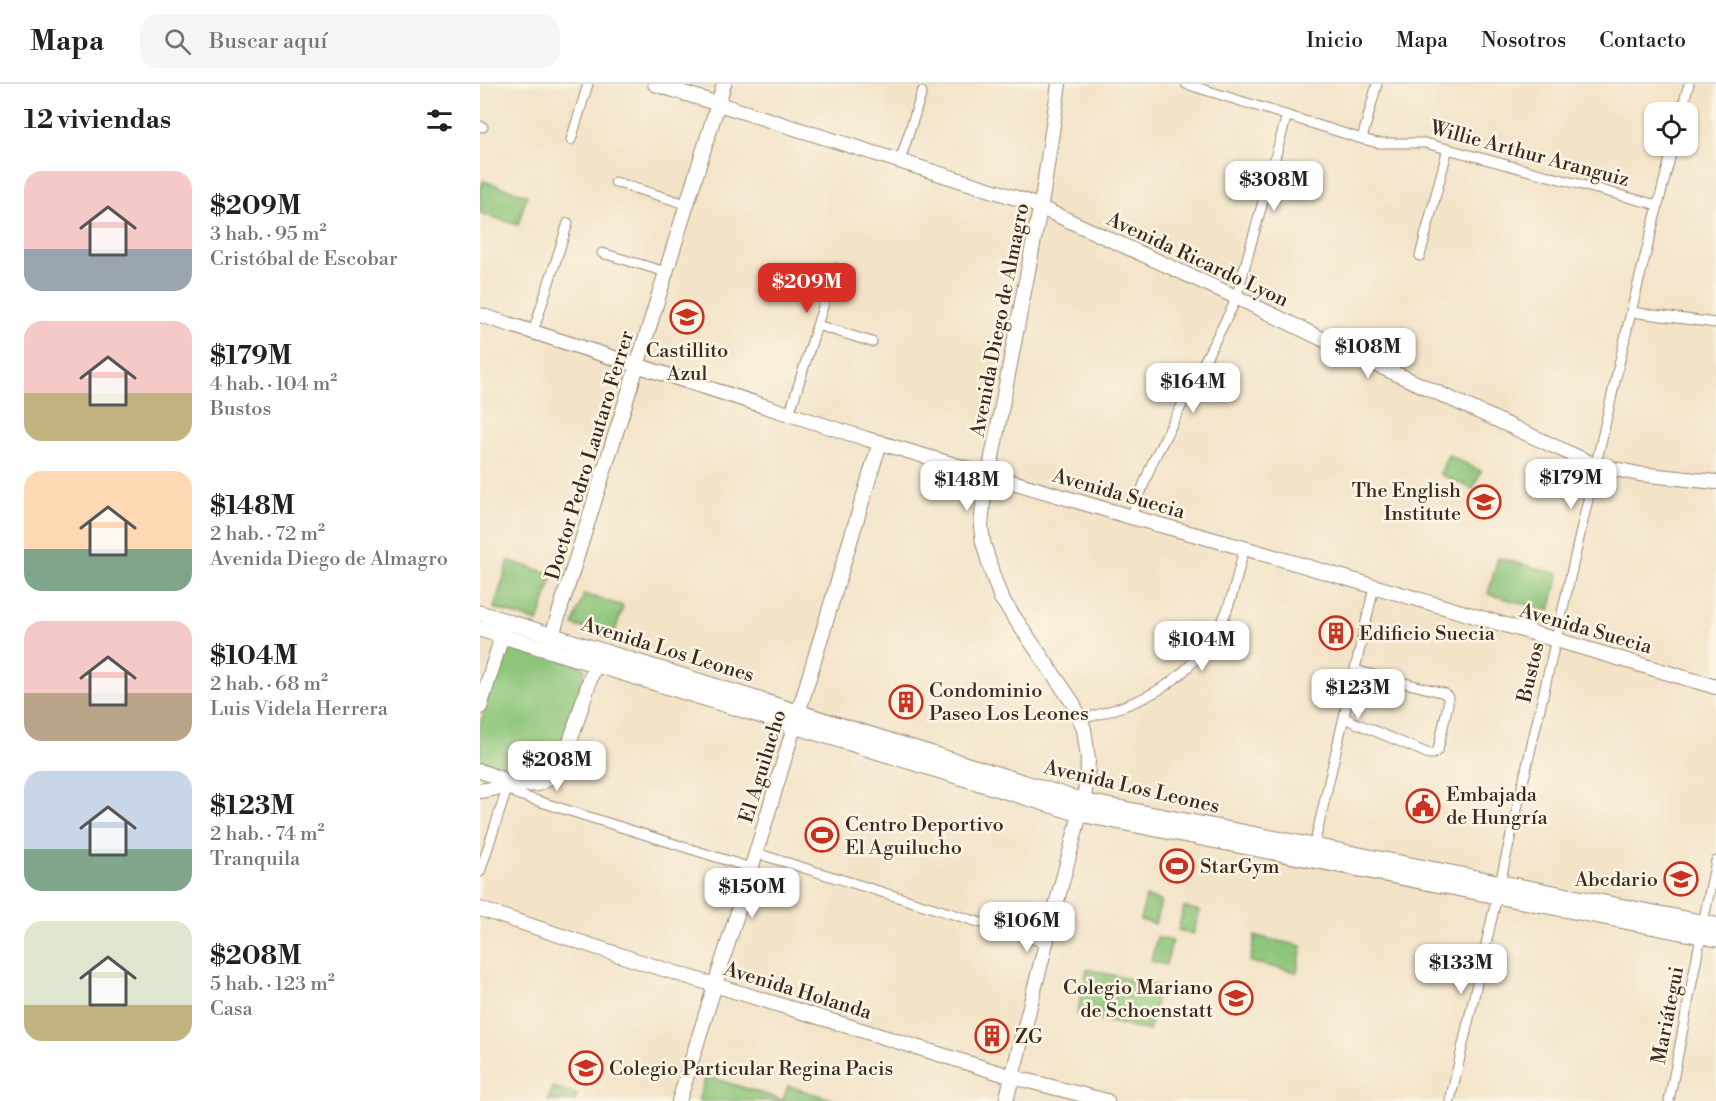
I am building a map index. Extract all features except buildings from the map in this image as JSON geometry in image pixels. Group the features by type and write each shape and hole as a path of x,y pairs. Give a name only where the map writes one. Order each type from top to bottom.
{"main road":[{"path":"480,613 505,628"},
{"path":"480,628 505,628"},
{"name":"Avenida Los Leones","path":"505,628 1082,807 1709,931"},
{"name":"Avenida Los Leones","path":"1082,807 1314,846 1499,889"}],"street":[{"path":"571,140 588,84"},
{"name":"Avenida Ricardo Lyon","path":"655,84 1026,201 1595,465 1639,474 1716,482"},
{"name":"Doctor Pedro Lautaro Ferrer","path":"550,642 724,84"},
{"name":"Avenida Diego de Almagro","path":"1006,1101 1087,782 1086,738 1081,719 1073,702 1048,664 1001,598 987,557 981,526 983,504 1040,208 1059,84"},
{"name":"Willie Arthur Aranguiz","path":"1186,84 1362,140 1378,143 1416,142 1448,148 1657,205"},
{"path":"1362,140 1377,84"},
{"path":"1684,102 1689,84"},
{"path":"900,161 922,92"},
{"path":"1131,517 1153,461 1236,297 1287,115"},
{"path":"1420,256 1448,148"},
{"name":"Bustos","path":"1450,1101 1595,465 1670,156"},
{"path":"615,182 686,204"},
{"path":"533,332 567,223"},
{"path":"602,253 666,272"},
{"path":"789,414 835,268 849,273"},
{"path":"1631,312 1716,323"},
{"name":"Avenida Suecia","path":"480,315 880,442 1716,687"},
{"path":"817,325 872,342"},
{"name":"El Aguilucho","path":"679,1101 752,868 880,442"},
{"path":"1081,719 1129,705 1157,692 1182,674 1202,653 1224,616 1244,548"},
{"path":"1314,846 1374,587"},
{"path":"480,707 505,628"},
{"path":"480,791 507,785 537,784 552,777 559,769 598,657"},
{"path":"1344,718 1429,754 1438,750 1448,704 1448,697 1444,693 1355,670"},
{"path":"480,771 499,778 519,795 752,868"},
{"path":"480,872 507,785"},
{"path":"756,853 1046,943"},
{"name":"Mariátegui","path":"1669,1101 1709,931 1716,861"},
{"name":"Avenida Holanda","path":"480,909 1013,1077 1107,1101"}],"green space":[{"path":"483,181 527,195 518,225 480,213 480,191"},
{"path":"1448,455 1481,471 1473,489 1440,474"},
{"path":"1498,558 1559,574 1550,611 1488,594"},
{"path":"509,561 553,574 538,622 494,608"},
{"path":"584,594 623,606 613,638 573,625"},
{"path":"510,644 582,666 585,670 557,759 548,772 531,779 510,780 518,774 517,771 491,763 480,768 480,724 504,646"},
{"path":"1146,897 1161,901 1155,924 1140,920"},
{"path":"1184,907 1200,911 1193,934 1178,930"},
{"path":"1255,936 1302,946 1297,972 1250,962"},
{"path":"1157,937 1172,941 1166,965 1151,961"},
{"path":"1087,969 1159,986 1149,1031 1077,1014"},
{"path":"706,1076 783,1100 788,1086 837,1101 698,1101"},
{"path":"553,1087 577,1095 575,1101 548,1101"}],"place":[{"name":"Castillito Azul","path":"687,317"},
{"name":"The English Institute","path":"1484,502"},
{"name":"Edificio Suecia","path":"1336,633"},
{"name":"Condominio Paseo Los Leones","path":"906,702"},
{"name":"Embajada de Hungría","path":"1423,806"},
{"name":"Centro Deportivo El Aguilucho","path":"822,835"},
{"name":"StarGym","path":"1177,866"},
{"name":"Abcdario","path":"1681,879"},
{"name":"Colegio Mariano de Schoenstatt","path":"1236,998"},
{"name":"ZG","path":"992,1036"},
{"name":"Colegio Particular Regina Pacis","path":"586,1068"}]}
